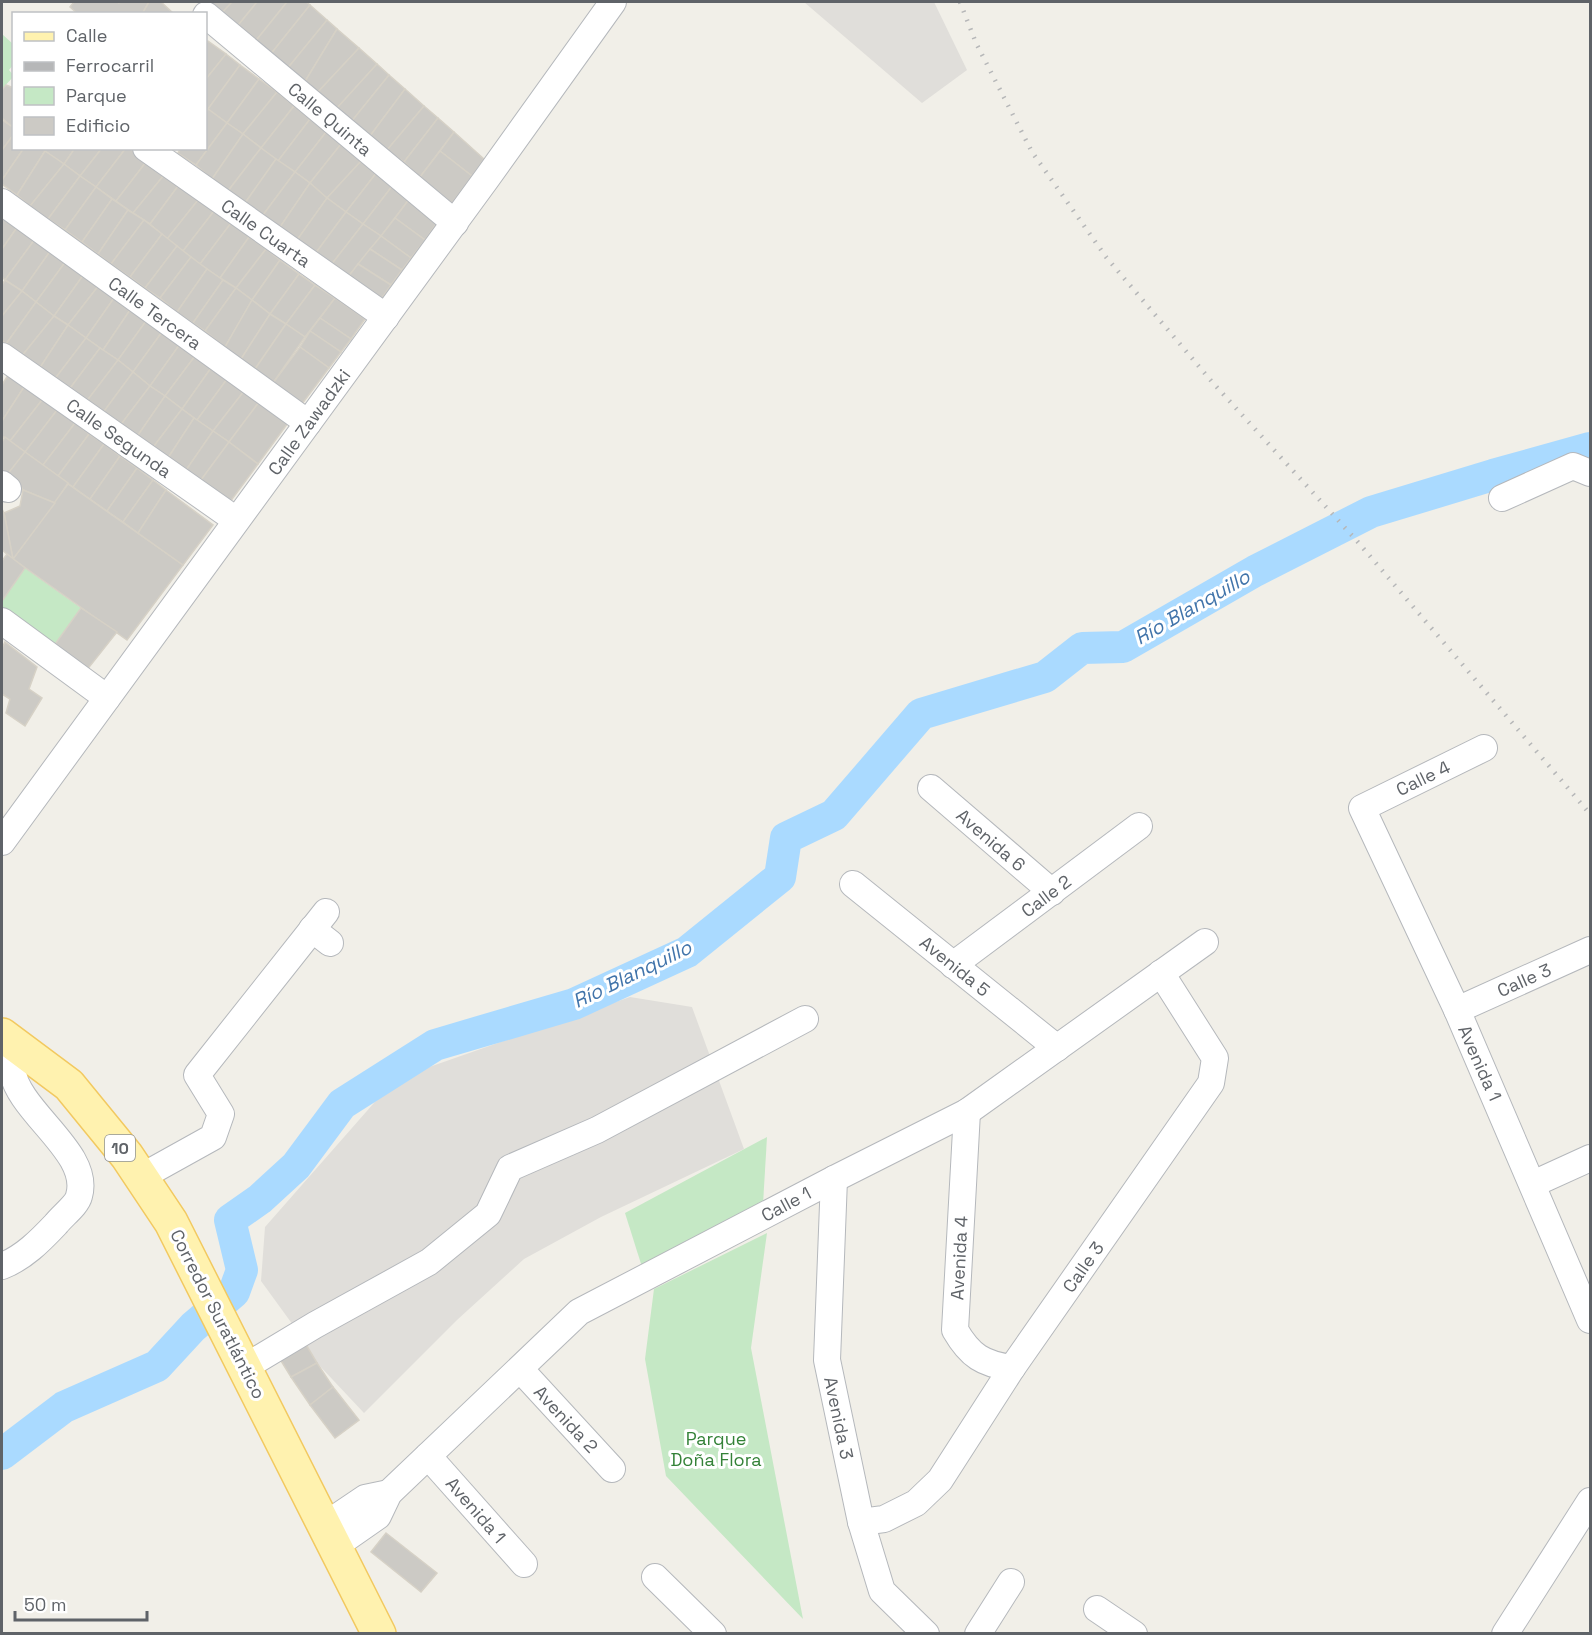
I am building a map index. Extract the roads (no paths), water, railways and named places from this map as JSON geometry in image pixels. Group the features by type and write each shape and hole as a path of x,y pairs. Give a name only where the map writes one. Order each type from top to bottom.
{"main road":[{"name":"Corredor Suratlántico","path":"10,1041 69,1085 99,1120 171,1222 379,1634"}],"street":[{"name":"Calle Quinta","path":"189,2 202,12"},
{"name":"Calle Zawadzki","path":"2,842 455,223 613,2"},
{"name":"Calle Quinta","path":"207,16 455,223"},
{"name":"Calle Cuarta","path":"149,150 386,317"},
{"name":"Calle Tercera","path":"2,202 308,423"},
{"name":"Calle Segunda","path":"2,356 236,520"},
{"path":"1502,498 1573,466 1590,473"},
{"path":"2,621 107,698"},
{"name":"Calle 4","path":"1362,808 1484,748"},
{"name":"Avenida 6","path":"931,788 1052,892"},
{"name":"Avenida 1","path":"1362,808 1457,1010 1590,1320"},
{"name":"Calle 2","path":"953,965 1140,826"},
{"name":"Avenida 5","path":"853,884 1057,1048"},
{"path":"141,1177 213,1137 221,1114 197,1075 322,928"},
{"name":"Calle 1","path":"330,1535 365,1498 389,1493 579,1312 967,1112 1204,942"},
{"name":"Calle 3","path":"1457,1010 1590,950"},
{"name":"Calle 3","path":"861,1522 884,1519 916,1503 940,1480 1012,1368 1211,1083 1215,1058 1161,973"},
{"path":"238,1354 315,1325 429,1262 488,1214 510,1168 597,1130 805,1019"},
{"path":"2,1266 14,1262 42,1239 79,1198 81,1184 72,1157 20,1092 12,1067 10,1041"},
{"name":"Avenida 4","path":"967,1112 955,1330 966,1349 990,1365 1012,1368"},
{"path":"1533,1184 1590,1158"},
{"name":"Avenida 3","path":"834,1179 827,1360 861,1522 882,1591 926,1634"},
{"name":"Avenida 2","path":"520,1369 612,1469"},
{"name":"Avenida 1","path":"428,1456 524,1564"},
{"path":"1505,1634 1590,1501"},
{"path":"654,1577 713,1634"},
{"path":"978,1634 1011,1582"},
{"path":"1097,1609 1134,1634"}],"waterway":[{"name":"Río Blanquillo","path":"2,1454 64,1407 157,1366 193,1327 234,1292 242,1270 230,1220 260,1199 296,1166 342,1104 435,1045 574,1004 687,952 780,877 786,838 834,815 921,714 1045,677 1082,648 1123,647 1255,571 1371,512 1590,448"}],"railway":[{"path":"960,2 976,43 1032,152 1106,257 1213,383 1357,541 1590,814"}],"park label":[{"name":"Parque Doña Flora","path":"716,1448"}]}
